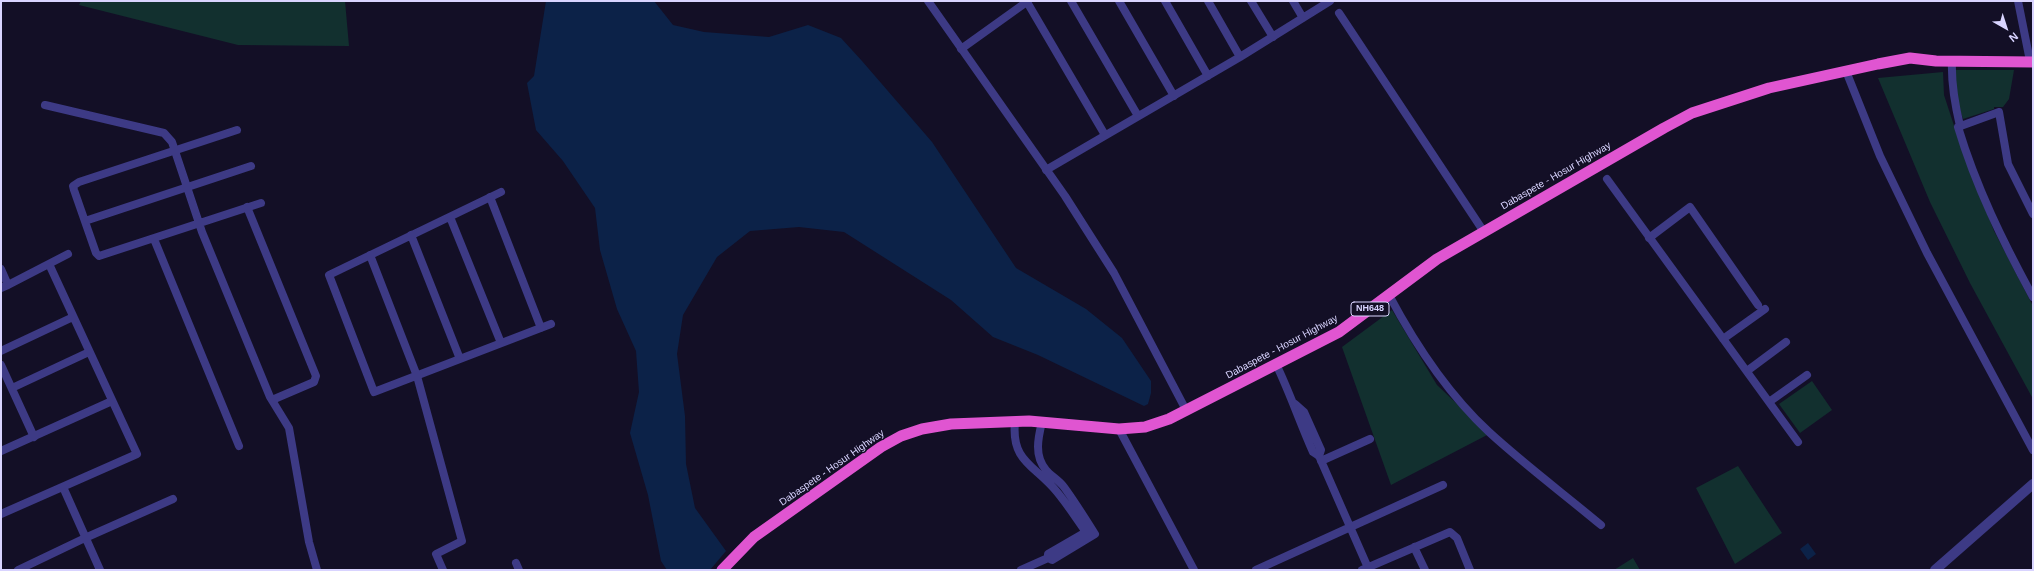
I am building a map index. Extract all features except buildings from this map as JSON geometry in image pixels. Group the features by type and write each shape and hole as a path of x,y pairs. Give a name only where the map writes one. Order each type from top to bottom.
{"highway":[{"name":"Dabaspete - Hosur Highway","path":"722,570 754,537 881,447 901,436 922,429 951,424 1042,422 1119,429 1145,427 1169,419 1339,332 1437,259 1692,113 1769,88 1910,58 1952,61 2031,61"}],"street":[{"path":"928,1 1046,170 1114,273 1186,410"},
{"path":"1071,1 1138,116"},
{"path":"1118,1 1174,96"},
{"path":"1165,1 1208,76"},
{"path":"1208,1 1240,57"},
{"path":"1251,1 1273,37"},
{"path":"1293,1 1303,18"},
{"path":"1046,170 1240,57 1330,1"},
{"path":"2018,1 2031,61"},
{"path":"961,49 1027,2 1105,135"},
{"path":"1339,13 1484,232"},
{"path":"1952,61 1951,74 1960,126 1958,127 1964,149 1988,208 2033,297"},
{"path":"1846,71 1880,156 1927,253 2033,450"},
{"path":"45,105 164,133 168,136 175,150 199,223 272,400 290,431 309,542 317,570"},
{"path":"1960,126 1999,112 2008,164 2033,214"},
{"path":"237,130 75,183 74,190 96,253 99,256 261,203"},
{"path":"85,221 251,166"},
{"path":"1607,179 1798,442"},
{"path":"501,192 329,275 374,392 551,324"},
{"path":"490,198 541,328"},
{"path":"1649,238 1690,207 1761,307 1723,339"},
{"path":"247,208 316,376 314,382 272,400"},
{"path":"450,217 500,344"},
{"path":"411,236 460,359"},
{"path":"154,239 239,446"},
{"path":"1,269 5,286 68,254"},
{"path":"370,255 417,376 462,541 436,554 443,570"},
{"path":"1,514 137,454 49,264"},
{"path":"1390,295 1399,313 1434,369 1466,407 1489,431 1601,525"},
{"path":"1,351 73,317"},
{"path":"1747,371 1786,342"},
{"path":"12,388 90,352"},
{"path":"1276,364 1295,404 1297,415 1305,434 1314,452 1320,459 1366,569 1450,532 1457,538 1470,570"},
{"path":"1,365 34,437"},
{"path":"1769,402 1807,375"},
{"path":"1,451 112,402"},
{"path":"1016,422 1014,436 1018,450 1033,470 1056,491 1086,532 1048,554 1048,558"},
{"path":"1021,570 1048,558 1052,560 1095,534 1063,485 1046,470 1041,462 1038,454 1038,438 1042,422"},
{"path":"1119,429 1194,570"},
{"path":"1320,459 1370,439"},
{"path":"1935,570 2033,484"},
{"path":"1256,570 1443,485"},
{"path":"62,487 100,570"},
{"path":"18,570 29,568 85,538 173,499"},
{"path":"1414,547 1425,570"}],"green space":[{"path":"81,1 345,1 349,46 238,45 79,5"},
{"path":"1956,70 2014,70 2009,99 2003,107 1994,107 1994,109 1963,119 1956,97"},
{"path":"1943,72 1944,95 1961,147 1994,231 2033,306 2033,399 1970,283 1930,202 1878,78"},
{"path":"1392,310 1437,385 1489,434 1391,485 1342,347"},
{"path":"1812,381 1832,410 1800,433 1779,404"},
{"path":"1738,466 1782,533 1735,564 1696,488"},
{"path":"1633,558 1640,570 1614,570"}],"water":[{"path":"546,1 654,1 673,25 704,32 769,37 808,25 841,38 932,142 1016,268 1086,309 1122,338 1151,381 1151,393 1148,404 1144,406 1038,355 993,337 951,300 844,232 799,227 750,231 717,257 683,315 677,354 685,416 686,464 695,508 726,551 710,570 667,570 661,561 648,495 630,433 639,392 636,351 617,309 600,250 595,208 563,161 536,130 527,83 534,76"},
{"path":"1808,543 1816,554 1808,560 1800,549"}]}
